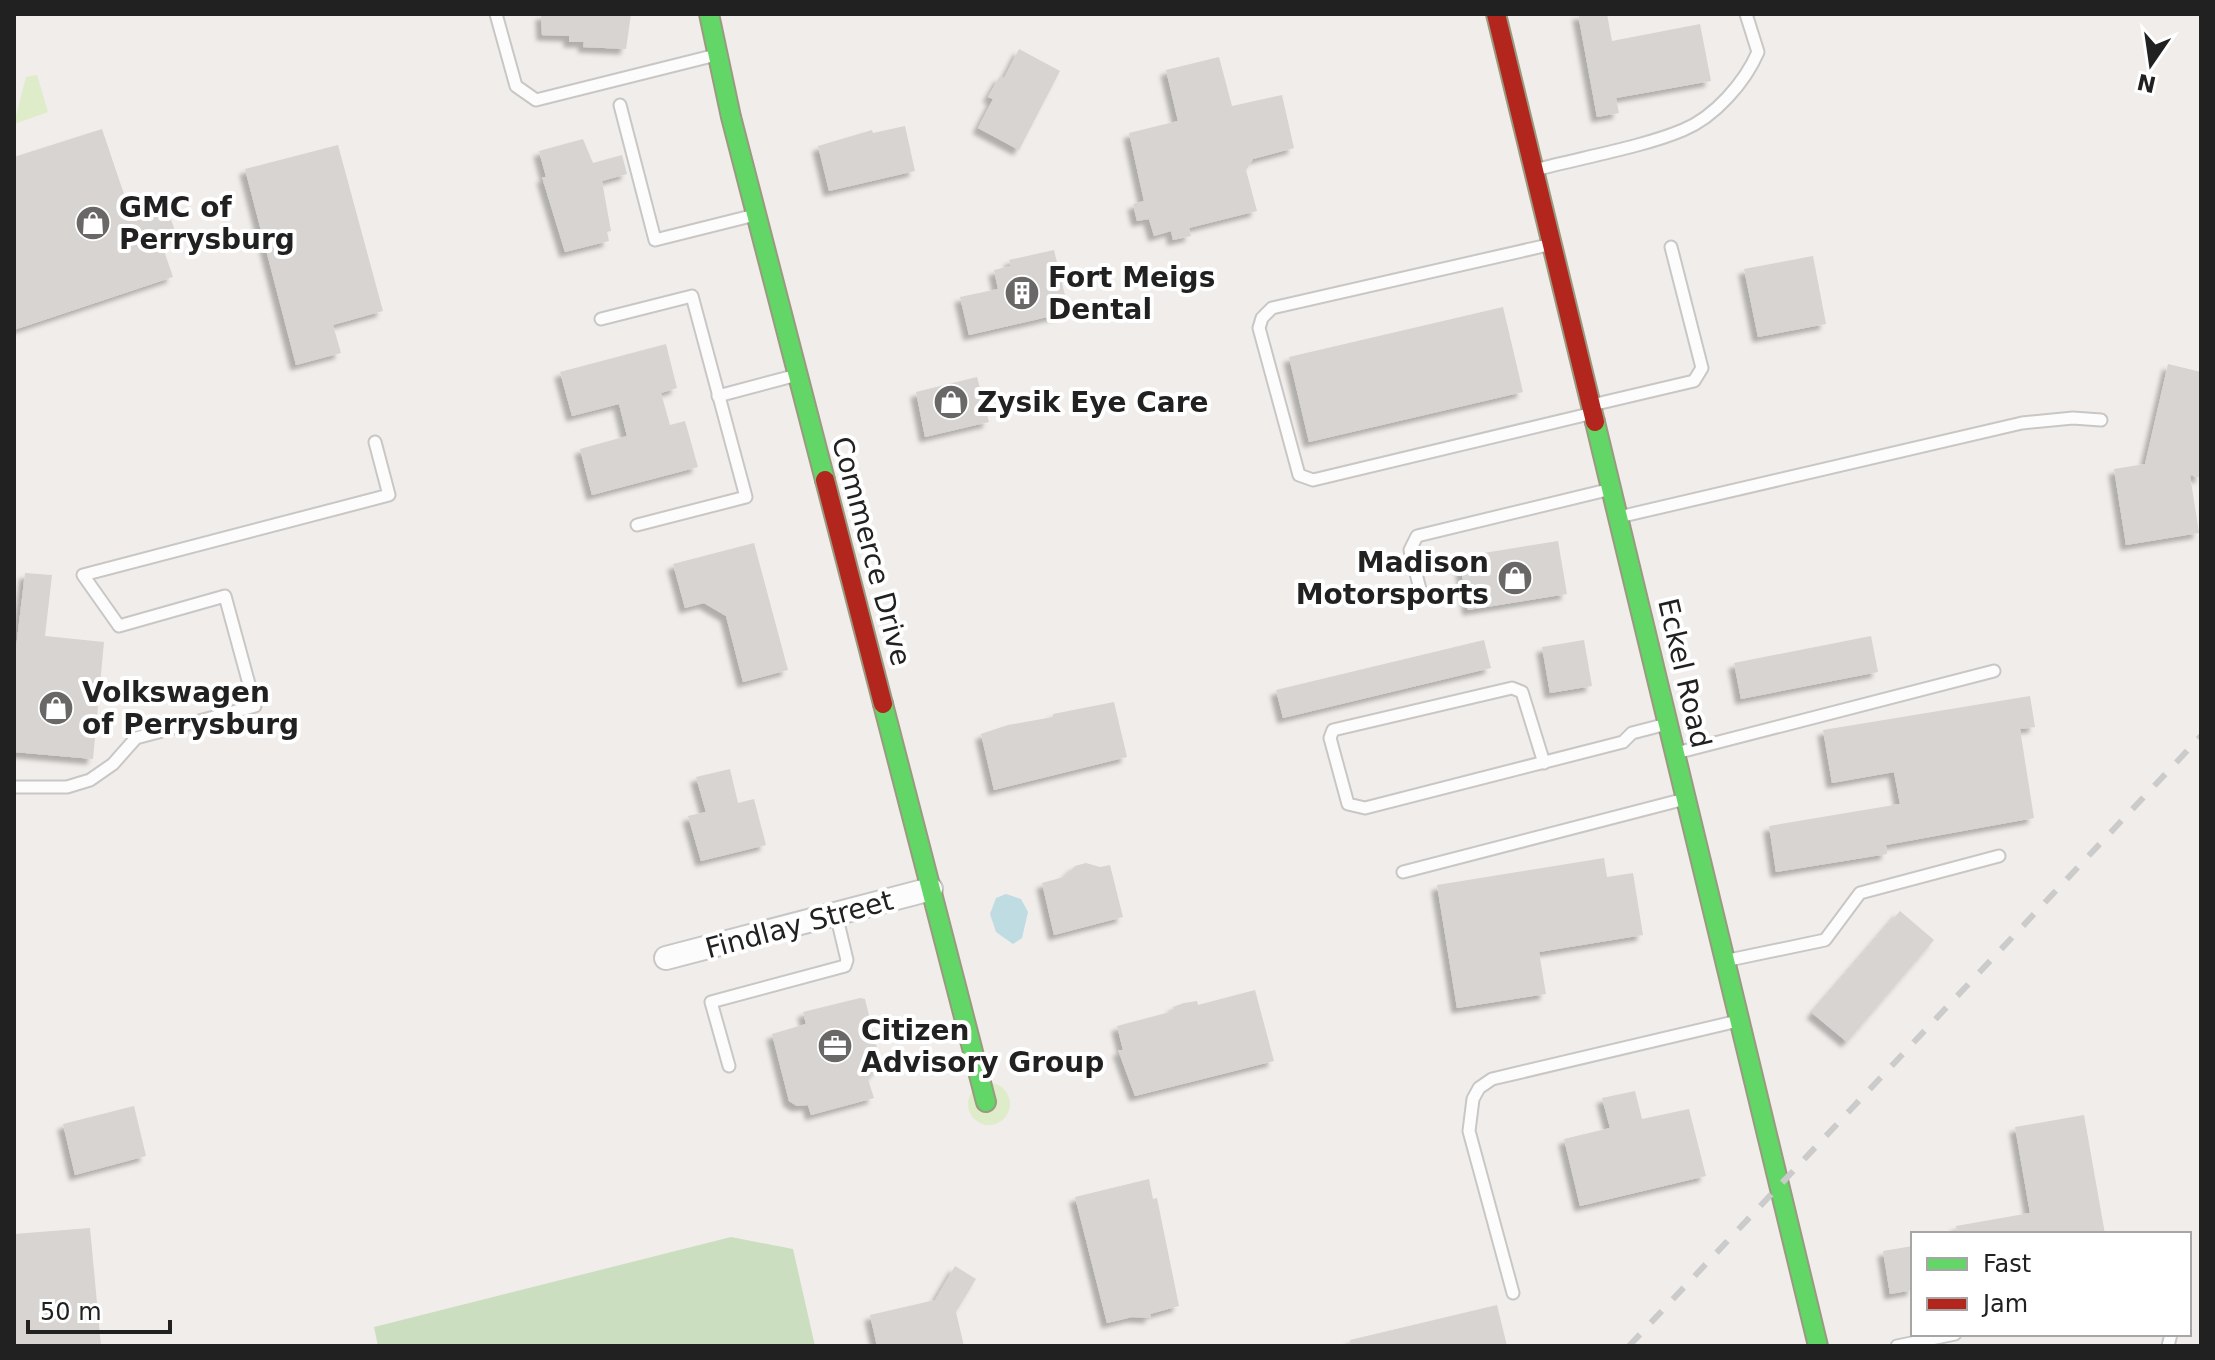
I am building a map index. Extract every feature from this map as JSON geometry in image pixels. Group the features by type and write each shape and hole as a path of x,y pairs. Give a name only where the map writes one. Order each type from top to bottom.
{"street":[{"name":"Commerce Drive","path":"709,14 716,55 756,215 986,1102"},
{"name":"Eckel Road","path":"1496,14 1818,1346"},
{"name":"Findlay Street","path":"666,958 931,889"}],"lane":[{"path":"496,14 516,86 536,100 716,55"},
{"path":"1534,170 1685,130 1736,89 1750,70 1758,52 1746,14"},
{"path":"620,105 655,240 756,215"},
{"path":"1552,244 1272,308 1262,318 1259,328 1299,475 1313,480 1694,381 1702,368 1671,247"},
{"path":"601,319 692,296 746,497 637,525"},
{"path":"718,396 798,375"},
{"path":"1618,517 2022,423 2073,418 2101,420"},
{"path":"14,787 67,787 90,780 113,764 136,738 255,706 225,596 119,626 83,575 389,495 375,442"},
{"path":"1421,593 1410,550 1417,536 1612,489"},
{"path":"1675,753 1994,671"},
{"path":"1544,763 1522,692 1512,688 1333,730 1330,738 1348,804 1365,808 1544,763 1623,742 1632,733 1668,724"},
{"path":"1403,872 1686,798"},
{"path":"1725,961 1825,940 1860,893 1999,856"},
{"path":"729,1066 711,1002 845,966 847,960 836,914"},
{"path":"1513,1293 1469,1131 1469,1111 1479,1088 1492,1079 1568,1059 1739,1020"},
{"path":"1897,1346 1945,1336"}],"green space":[{"path":"37,75 48,112 14,124 26,77"},
{"path":"989,1083 1004,1089 1010,1104 1004,1119 989,1125 974,1119 968,1104 974,1089"},
{"path":"731,1237 793,1249 815,1346 378,1346 374,1327"}],"water":[{"path":"1006,894 1021,899 1028,912 1022,938 1013,944 996,932 990,914 996,898"}],"building":[{"path":"541,14 631,14 626,49 583,47 584,42 569,42 569,36 542,35"},
{"path":"1578,14 1607,14 1612,41 1700,24 1711,81 1616,98 1619,113 1597,117"},
{"path":"1019,49 1060,71 1019,150 978,128 993,99 988,97 1000,76 1004,78"},
{"path":"1219,57 1232,106 1282,95 1294,148 1253,159 1246,170 1257,211 1189,228 1191,236 1173,240 1171,231 1154,236 1149,219 1137,221 1133,204 1144,201 1129,133 1178,121 1166,70"},
{"path":"905,126 915,171 829,191 818,146 872,130 873,133"},
{"name":"GMC of Perrysburg","path":"102,129 129,209 164,199 177,237 161,242 173,277 14,330 14,157"},
{"path":"583,139 593,163 622,155 627,174 602,181 611,231 607,232 609,241 565,252 542,177 546,177 539,151"},
{"path":"338,145 383,311 333,325 341,353 296,365 245,169"},
{"name":"Fort Meigs Dental","path":"1054,250 1069,312 969,335 960,297 998,289 994,270 1011,266 1009,260"},
{"path":"1813,256 1826,324 1758,337 1744,269"},
{"path":"1503,307 1523,392 1309,442 1289,357"},
{"path":"666,344 677,388 661,393 670,425 685,421 698,467 592,495 580,449 627,436 619,404 572,416 560,372"},
{"path":"2168,364 2201,372 2201,478 2190,475 2199,533 2126,545 2114,469 2145,464"},
{"name":"Zysik Eye Care","path":"977,377 989,422 925,437 916,392"},
{"path":"1558,541 1567,594 1468,610 1459,557"},
{"path":"754,543 788,670 743,682 726,616 704,603 685,608 673,564"},
{"name":"Volkswagen of Perrysburg","path":"25,573 52,575 45,636 104,642 93,759 14,752 14,665"},
{"path":"1871,636 1878,672 1741,699 1734,663"},
{"path":"1484,640 1491,668 1283,718 1276,690"},
{"path":"1584,640 1592,686 1550,693 1542,647"},
{"path":"2030,696 2035,727 2020,729 2034,818 1886,845 1887,854 1776,872 1769,826 1900,804 1894,772 1832,783 1823,730"},
{"path":"1114,702 1127,757 994,790 981,734 1008,725 1053,717 1053,714"},
{"path":"730,769 738,803 754,799 766,845 701,861 688,816 706,812 696,777"},
{"path":"1604,858 1607,877 1633,873 1643,935 1539,952 1546,994 1457,1008 1437,885"},
{"path":"1086,863 1100,867 1110,865 1123,917 1054,935 1042,883 1064,877 1075,866"},
{"path":"1900,911 1934,940 1847,1042 1812,1013"},
{"path":"1255,990 1274,1061 1135,1096 1118,1050 1123,1050 1117,1026 1174,1011 1173,1007 1184,1003 1197,1001 1198,1005"},
{"path":"865,999 881,1065 868,1079 874,1098 811,1115 808,1105 797,1106 789,1101 772,1034 806,1024 803,1012"},
{"path":"1635,1091 1642,1119 1689,1109 1706,1176 1580,1206 1564,1139 1610,1128 1602,1098"},
{"path":"134,1106 146,1156 75,1175 63,1124"},
{"path":"2084,1115 2105,1232 1957,1232 1956,1226 2030,1213 2015,1127"},
{"path":"1149,1179 1153,1199 1157,1198 1179,1306 1150,1314 1151,1318 1132,1317 1107,1323 1075,1197"},
{"path":"90,1228 101,1346 14,1346 14,1234"},
{"path":"1911,1246 1911,1290 1890,1294 1883,1251"},
{"path":"955,1266 976,1279 956,1312 964,1346 877,1346 870,1315 935,1300"},
{"path":"1497,1305 1507,1346 1351,1346 1350,1340"}],"railway":[{"path":"1629,1346 2201,736"}],"traffic: fast":[{"path":"709,14 731,117 825,480"},
{"path":"1595,422 1818,1346"},
{"path":"883,704 986,1102"}],"traffic: jam":[{"path":"1496,14 1595,422"},
{"path":"825,480 883,704"}],"place":[{"name":"GMC of Perrysburg","path":"93,223"},
{"name":"Fort Meigs Dental","path":"1022,293"},
{"name":"Zysik Eye Care","path":"951,402"},
{"name":"Madison Motorsports","path":"1515,578"},
{"name":"Volkswagen of Perrysburg","path":"56,708"},
{"name":"Citizen Advisory Group","path":"835,1046"}]}
